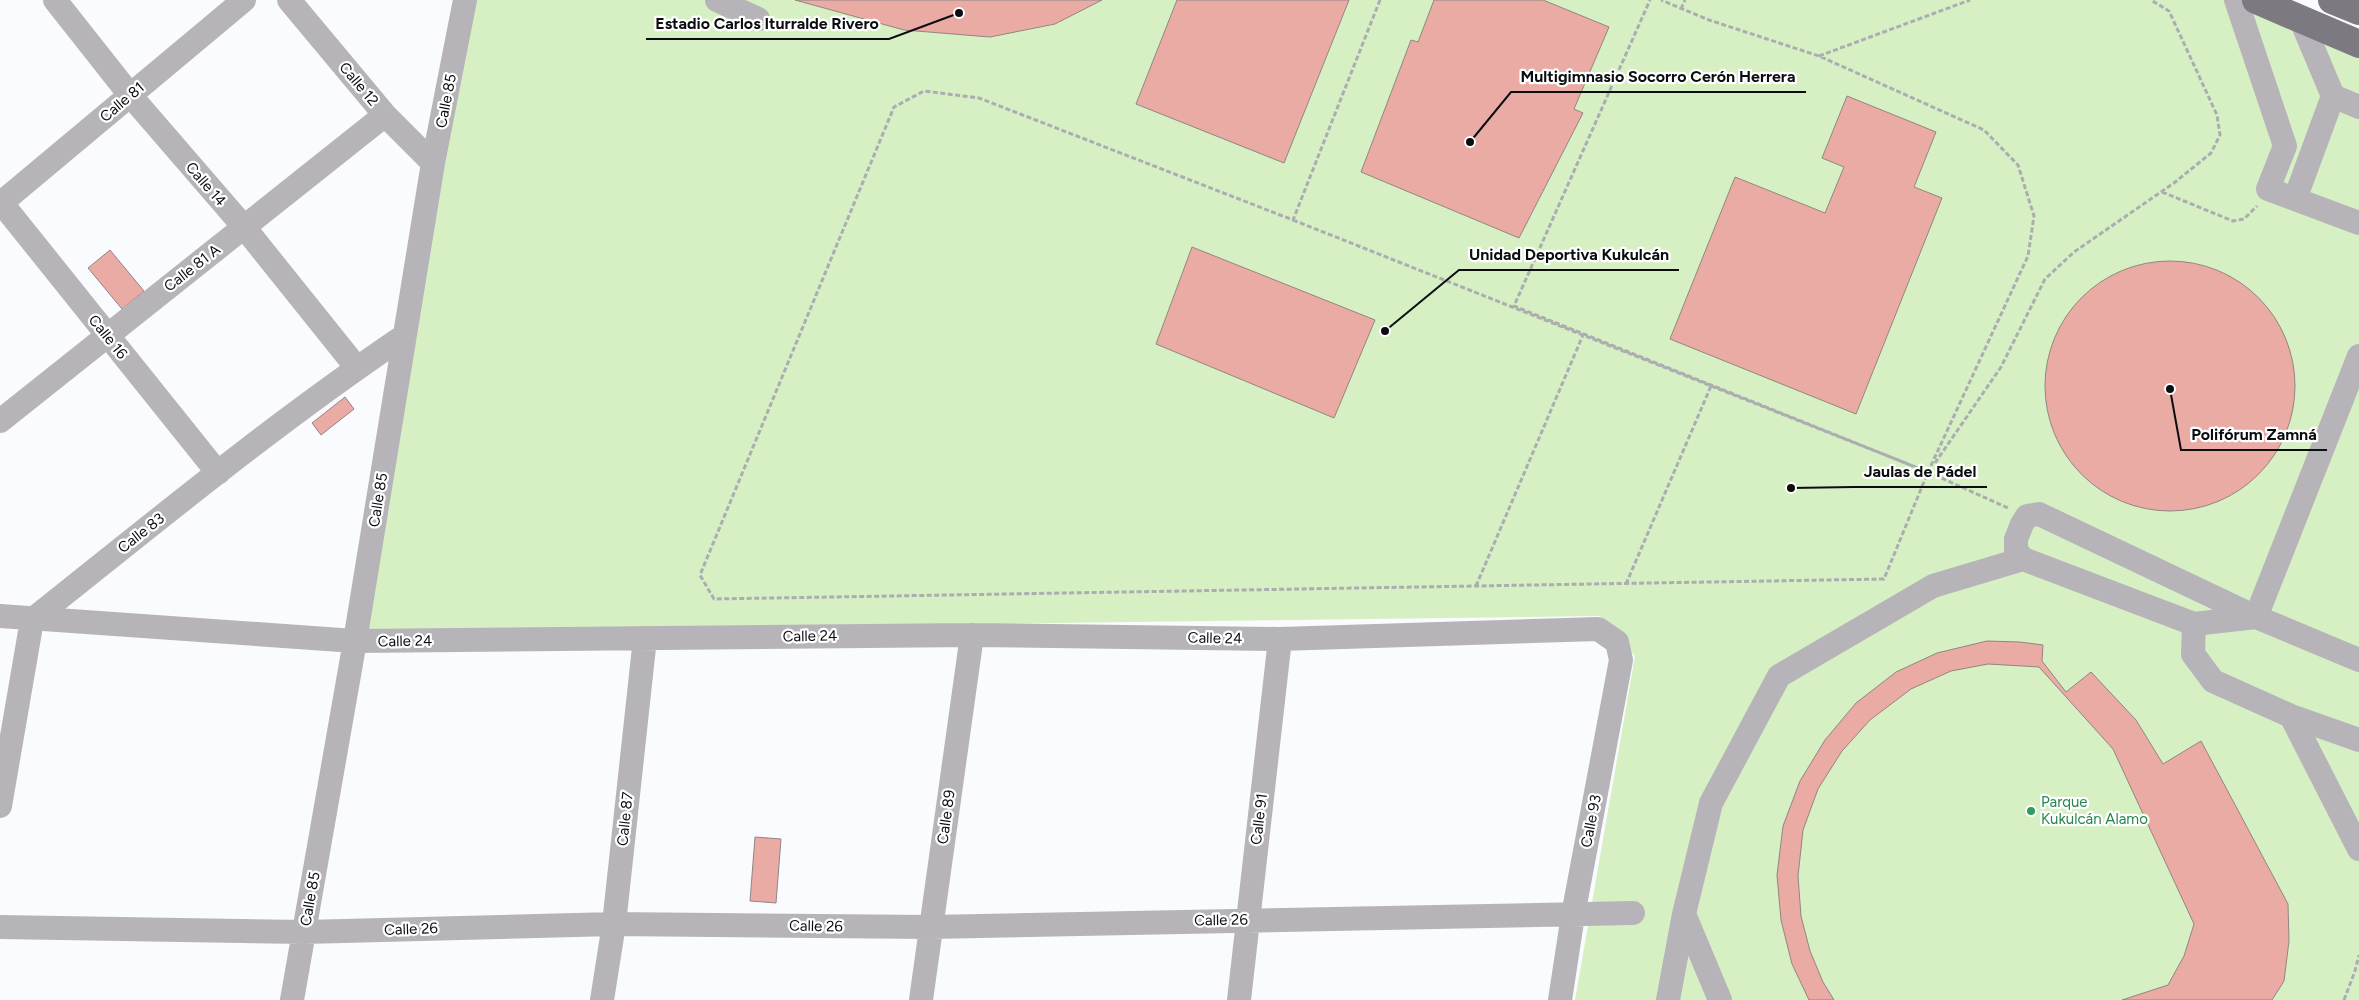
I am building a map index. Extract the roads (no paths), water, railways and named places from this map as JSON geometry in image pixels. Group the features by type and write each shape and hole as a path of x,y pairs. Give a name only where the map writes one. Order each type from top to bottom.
{"main road":[{"path":"2256,0 2359,44"},
{"path":"2332,0 2359,11"}],"street":[{"name":"Calle 14","path":"56,0 130,95 244,227 356,368"},
{"name":"Calle 81","path":"0,202 244,0"},
{"name":"Calle 12","path":"290,0 385,115 433,163"},
{"name":"Calle 85","path":"292,1000 355,641 433,163 465,0"},
{"path":"717,0 758,19"},
{"path":"2236,0 2285,146 2268,189 2359,223"},
{"path":"2295,199 2333,96 2302,20"},
{"path":"2333,96 2359,107"},
{"name":"Calle 81 A","path":"0,421 385,115"},
{"name":"Calle 16","path":"0,202 218,473"},
{"name":"Calle 83","path":"17,618 218,473 356,368 404,336"},
{"path":"2256,617 2359,356"},
{"path":"2256,617 2194,624 2023,559 2016,550 2016,539 2027,516 2039,514 2256,617 2359,660"},
{"path":"1668,1000 1684,914 1711,802 1778,676 1933,586 2023,559"},
{"path":"0,602 17,618 0,806"},
{"name":"Calle 24","path":"17,618 355,641 972,635 1280,639 1598,629 1617,642"},
{"path":"2194,624 2193,654 2213,681 2291,716 2359,740"},
{"name":"Calle 89","path":"921,1000 972,635"},
{"name":"Calle 87","path":"602,1000 614,924 645,638"},
{"name":"Calle 91","path":"1239,1000 1280,639"},
{"name":"Calle 93","path":"1560,1000 1621,660 1617,642"},
{"path":"2291,716 2359,849"},
{"name":"Calle 26","path":"0,927 304,932 614,924 930,928 1248,919 1633,913"},
{"path":"1684,914 1720,1000"}],"place":[{"name":"Estadio Carlos Iturralde Rivero","path":"959,13"},
{"name":"Multigimnasio Socorro Cerón Herrera","path":"1470,142"},
{"name":"Unidad Deportiva Kukulcán","path":"1385,331"},
{"name":"Polifórum Zamná","path":"2170,389"},
{"name":"Jaulas de Pádel","path":"1791,488"},
{"name":"Parque Kukulcán Alamo","path":"2031,811"}]}
